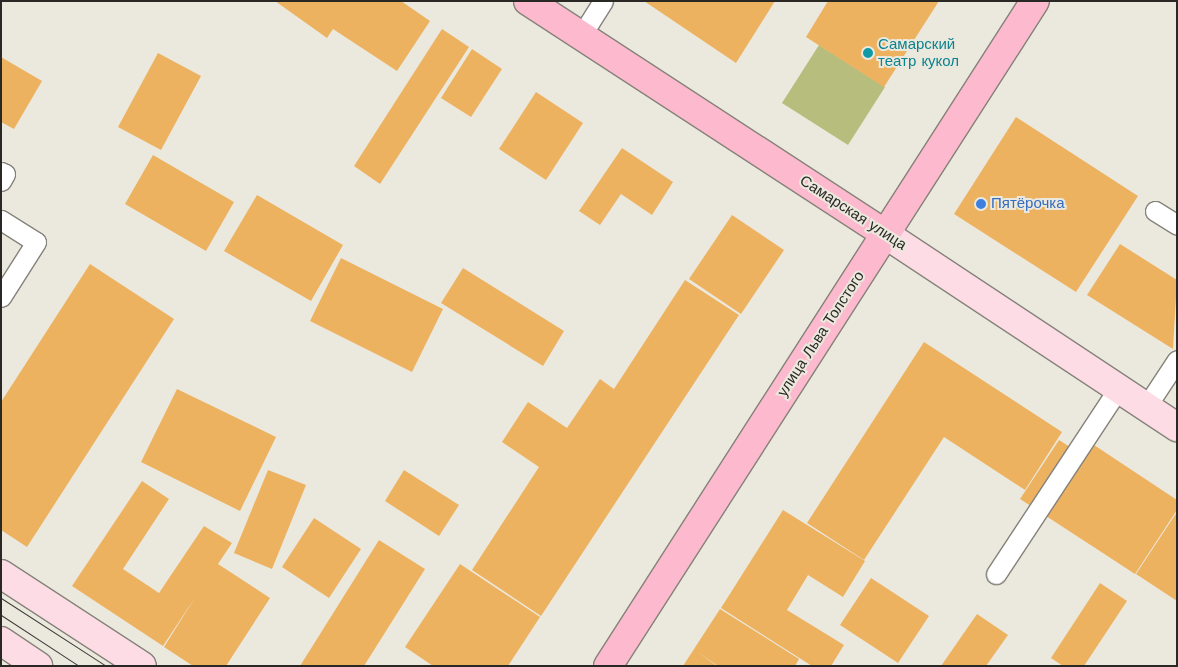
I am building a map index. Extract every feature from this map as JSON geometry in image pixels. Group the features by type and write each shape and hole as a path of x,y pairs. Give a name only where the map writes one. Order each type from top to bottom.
{"main road":[{"name":"Самарская улица","path":"528,1 1177,427"},
{"name":"улица Льва Толстого","path":"608,666 1035,1"},
{"path":"1,574 142,666"},
{"path":"1,641 38,666"}],"lane":[{"path":"581,36 603,1"},
{"path":"1,172 5,174 1,181"},
{"path":"1155,211 1177,225"},
{"path":"1,220 36,242 1,297"},
{"path":"1146,407 1177,360"},
{"path":"996,574 1118,389"}],"green space":[{"path":"819,45 885,87 848,145 782,103"}],"building":[{"path":"275,1 401,1 430,21 397,71 333,29 327,38"},
{"path":"644,1 775,1 736,63"},
{"name":"Самарский театр кукол","path":"828,1 939,1 884,87 806,37"},
{"path":"442,29 469,47 380,184 354,166"},
{"path":"472,49 502,69 471,117 441,98"},
{"path":"158,53 201,76 161,150 118,127"},
{"path":"1,57 42,81 14,129 1,122"},
{"path":"536,92 583,123 546,180 499,149"},
{"path":"1016,117 1138,196 1076,292 954,214"},
{"path":"622,148 673,182 652,215 621,194 600,225 579,211"},
{"path":"153,155 234,202 206,251 125,204"},
{"path":"257,195 343,245 311,301 224,251"},
{"path":"732,215 784,250 741,314 689,279"},
{"path":"1120,244 1177,280 1173,349 1087,295"},
{"path":"341,258 443,309 412,372 310,321"},
{"path":"90,264 174,319 27,547 1,530 1,402"},
{"path":"463,268 564,331 543,366 441,303"},
{"path":"685,280 739,315 541,616 472,570 539,467 502,442 528,402 567,428 600,379 614,389"},
{"path":"924,342 1062,432 1025,490 944,437 864,560 807,523"},
{"path":"177,389 276,437 240,511 141,462"},
{"path":"1059,440 1086,457 1094,445 1177,500 1177,510 1135,574 1020,499"},
{"path":"268,470 306,485 272,569 234,553"},
{"path":"404,470 459,505 439,536 385,501"},
{"path":"142,481 169,499 123,569 159,593 204,526 232,543 218,564 270,598 226,666 193,666 164,647 196,596 163,646 72,586"},
{"path":"783,510 865,561 843,597 808,575 787,610 844,645 831,666 812,666 721,608"},
{"path":"1177,512 1177,601 1136,574"},
{"path":"314,518 361,549 329,598 282,567"},
{"path":"379,540 425,569 364,666 300,666"},
{"path":"460,564 540,617 508,666 433,666 405,647"},
{"path":"871,578 929,616 898,663 840,625"},
{"path":"1100,583 1127,601 1084,666 1063,666 1051,658"},
{"path":"720,609 799,659 795,666 718,666 696,651 717,666 683,666"},
{"path":"977,614 1008,635 986,666 941,666"}],"tram line":[{"path":"1,598 106,666"},
{"path":"1,615 79,666"}],"place":[{"name":"Самарский театр кукол","path":"868,53"},
{"name":"Пятёрочка","path":"981,204"}]}
